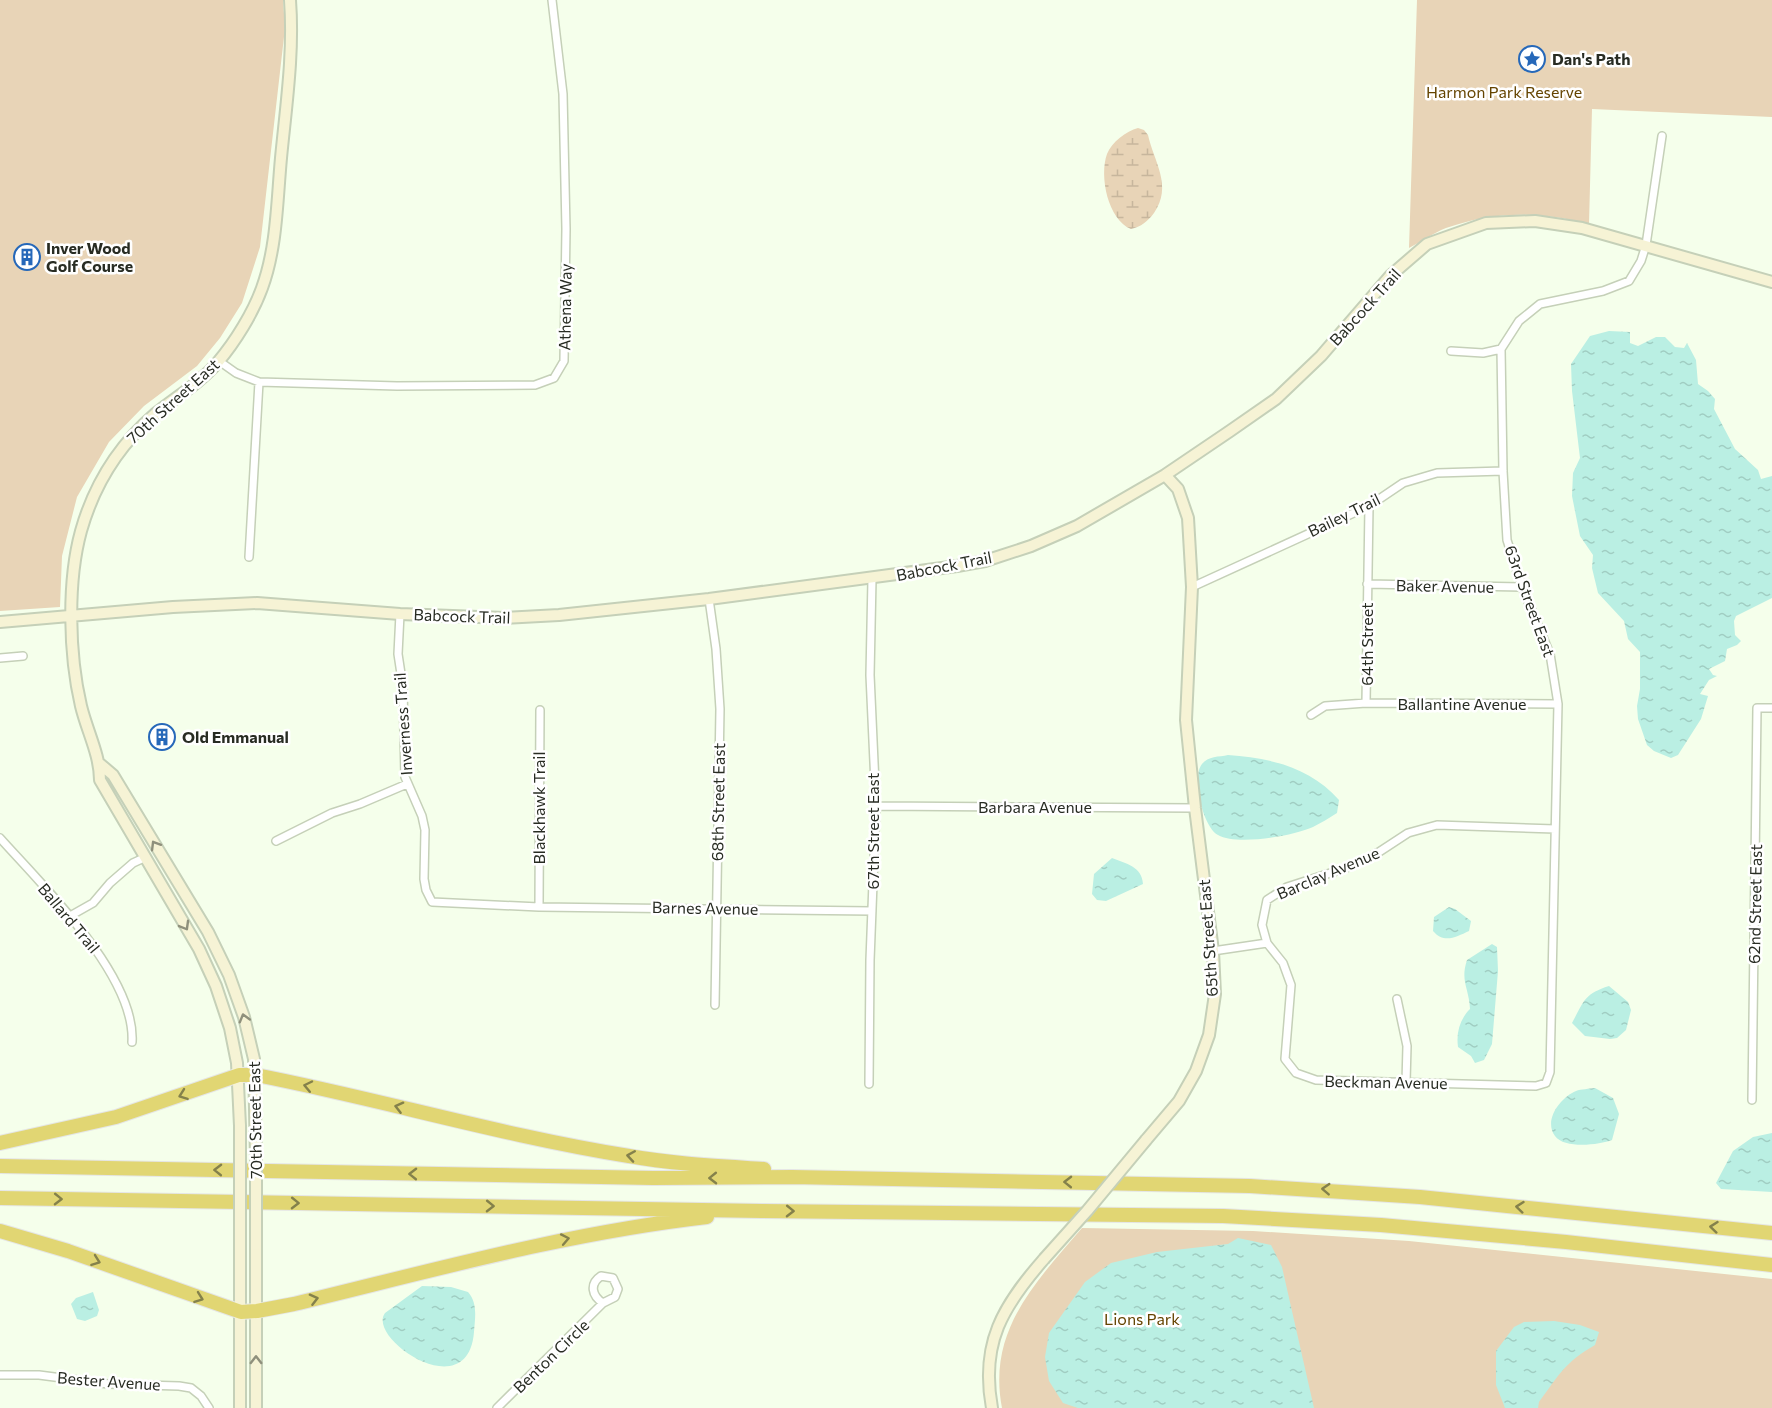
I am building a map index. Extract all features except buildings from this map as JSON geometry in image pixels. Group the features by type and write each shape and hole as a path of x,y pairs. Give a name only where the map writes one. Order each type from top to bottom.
{"highway":[{"path":"0,1143 116,1117 238,1075 256,1075 606,1152 659,1161 774,1170 792,1177"},
{"path":"0,1166 653,1178 792,1177 1158,1183 1340,1190 1772,1233"},
{"path":"0,1198 762,1211 1140,1214 1310,1220 1474,1233 1772,1265"},
{"path":"0,1231 68,1251 240,1312 257,1311 305,1301 558,1240 667,1222 762,1211"}],"street":[{"name":"70th Street East","path":"240,1408 240,1126 238,1075 230,1028 216,986 199,949 100,780 100,764 81,708 73,661 72,617 75,569 81,531 90,504 107,469 139,429 219,361 247,318 261,289 269,262 290,68 290,0"},
{"name":"Athena Way","path":"219,361 236,373 259,382 397,386 535,385 554,378 564,361 566,229 563,94 552,0"},
{"path":"1450,351 1483,353 1501,349 1519,321 1540,304 1603,291 1629,281 1641,261 1646,245 1662,136"},
{"name":"Babcock Trail","path":"0,622 173,607 257,603 400,614 505,618 709,599 872,579 985,561 1031,546 1077,526 1165,475 1276,399 1321,356 1390,276 1427,244 1486,223 1535,221 1582,228 1772,282"},
{"name":"63rd Street East","path":"1501,349 1503,471 1508,540 1522,587 1550,654 1558,704 1550,1072 1546,1083"},
{"path":"249,557 259,382"},
{"name":"Bailey Trail","path":"1192,587 1369,506 1404,483 1437,473 1503,471"},
{"name":"65th Street East","path":"992,1408 989,1383 994,1338 1005,1310 1017,1289 1087,1211 1179,1101 1199,1062 1209,1035 1215,994 1213,951 1186,720 1192,587 1188,518 1178,489 1165,475"},
{"name":"64th Street","path":"1366,703 1369,506"},
{"name":"67th Street East","path":"869,1084 876,806 870,675 872,579"},
{"name":"Baker Avenue","path":"1367,584 1522,587"},
{"name":"68th Street East","path":"709,599 716,649 720,709 715,1005"},
{"name":"Inverness Trail","path":"400,614 398,654 405,727 404,764 407,784 422,816 426,890 432,902 539,907"},
{"path":"0,658 23,656"},
{"name":"Ballantine Avenue","path":"1311,715 1325,706 1366,703 1558,704"},
{"name":"62nd Street East","path":"1752,1100 1757,708 1772,708"},
{"name":"Blackhawk Trail","path":"539,907 540,710"},
{"name":"70th Street East","path":"100,764 113,775 212,941 229,975 244,1017 255,1059 256,1408"},
{"path":"276,841 332,813 407,784"},
{"name":"Barbara Avenue","path":"876,806 1195,808"},
{"name":"Barclay Avenue","path":"1267,943 1262,925 1267,900 1287,887 1352,866 1408,833 1437,825 1555,830"},
{"name":"Ballard Trail","path":"0,838 70,916 100,954 130,1014 133,1030 132,1042"},
{"path":"70,916 93,903 110,883 133,863 146,857"},
{"name":"Barnes Avenue","path":"539,907 872,911"},
{"path":"1213,951 1267,943"},
{"name":"Beckman Avenue","path":"1267,943 1282,963 1292,986 1285,1059 1296,1073 1316,1080 1536,1086 1546,1083"},
{"path":"1397,999 1407,1046 1406,1082"},
{"name":"Benton Circle","path":"497,1408 603,1303"},
{"name":"Bester Avenue","path":"0,1376 39,1375 108,1384 178,1386 190,1388 201,1395 209,1408"}],"green space":[{"name":"Inver Wood Golf Course","path":"0,0 283,0 285,28 260,247 242,303 220,338 197,366 144,406 109,442 77,497 62,556 60,607 0,611"},
{"name":"Harmon Park Reserve","path":"1417,0 1772,0 1772,117 1592,109 1589,224 1535,215 1482,218 1436,232 1409,248"},
{"path":"1138,128 1144,130 1148,135 1160,174 1162,193 1152,216 1141,225 1131,229 1116,217 1111,207 1104,174 1109,150 1116,141"},
{"name":"Lions Park","path":"1082,1228 1253,1231 1409,1241 1772,1279 1772,1408 1002,1408 999,1380 1002,1355 1009,1331 1019,1309 1033,1288"}],"water":[{"path":"1609,331 1630,332 1630,343 1638,346 1656,337 1665,337 1675,347 1684,348 1687,343 1696,360 1698,384 1715,399 1714,409 1735,449 1758,470 1761,479 1772,476 1772,598 1736,616 1735,635 1741,641 1727,649 1725,661 1709,669 1713,675 1717,676 1709,680 1700,694 1708,696 1701,719 1678,755 1671,758 1654,751 1647,745 1638,719 1637,706 1640,689 1640,652 1628,639 1624,621 1598,593 1592,568 1593,555 1580,536 1572,496 1573,473 1580,458 1571,364 1590,336"},
{"path":"1228,755 1274,762 1302,772 1315,779 1339,800 1337,813 1313,827 1292,834 1251,840 1238,840 1218,835 1203,812 1198,790 1199,770 1204,761"},
{"path":"1112,858 1136,869 1140,873 1143,884 1106,901 1097,900 1092,894 1094,874"},
{"path":"1449,907 1471,921 1469,931 1446,938 1433,931 1434,917"},
{"path":"1492,944 1497,947 1498,971 1492,1044 1484,1060 1475,1063 1471,1056 1458,1047 1460,1026 1470,1009 1464,974 1465,967 1467,960"},
{"path":"1609,986 1628,1002 1631,1010 1626,1030 1617,1038 1585,1036 1572,1023 1589,995"},
{"path":"1595,1088 1613,1098 1619,1114 1612,1140 1582,1145 1560,1140 1552,1130 1552,1116 1555,1110 1570,1094 1578,1090"},
{"path":"1772,1133 1772,1192 1721,1189 1716,1183 1733,1151 1753,1137"},
{"path":"1238,1238 1271,1245 1282,1267 1314,1408 1078,1408 1063,1403 1049,1381 1045,1357 1049,1333 1085,1282 1111,1263 1157,1252 1228,1244"},
{"path":"422,1286 451,1287 468,1292 471,1296 475,1311 474,1332 468,1354 455,1365 438,1366 420,1360 403,1350 390,1337 383,1324 385,1313"},
{"path":"93,1292 99,1310 97,1316 85,1321 77,1319 71,1304 76,1298"},
{"path":"1554,1321 1580,1325 1599,1332 1595,1345 1576,1357 1563,1370 1539,1402 1538,1408 1505,1408 1496,1385 1496,1351 1514,1327 1524,1322"}],"place":[{"name":"Dan's Path","path":"1532,59"},
{"name":"Inver Wood Golf Course","path":"27,257"},
{"name":"Old Emmanual","path":"162,737"}]}
